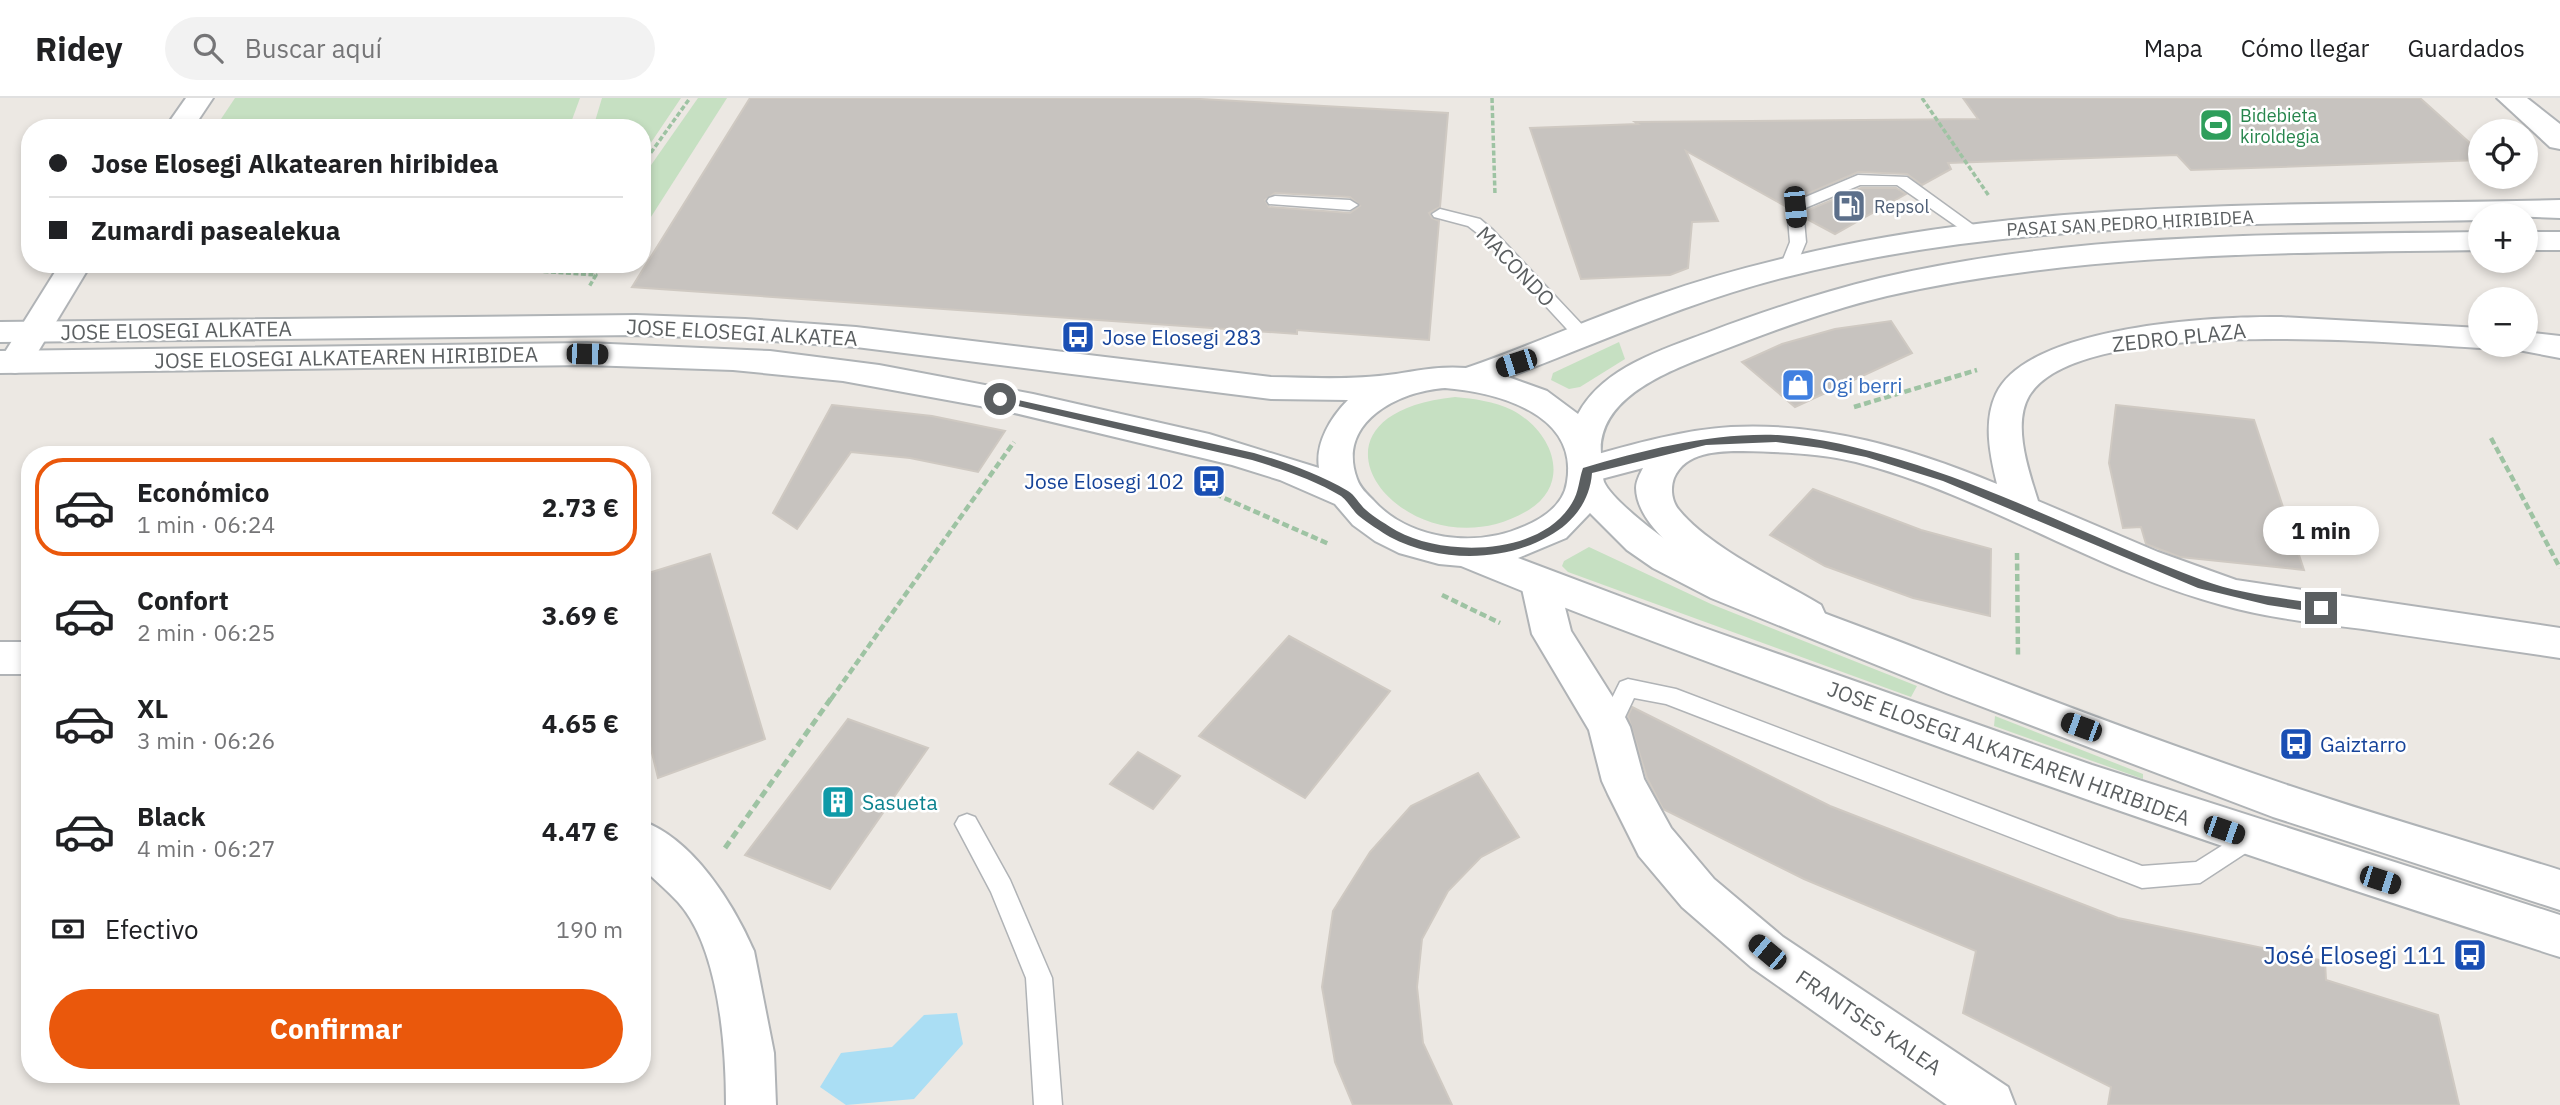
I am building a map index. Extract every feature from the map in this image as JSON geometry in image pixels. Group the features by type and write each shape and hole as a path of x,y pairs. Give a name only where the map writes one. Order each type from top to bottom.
{"main road":[{"path":"185,119 200,98"},
{"path":"2510,98 2558,130"},
{"path":"2546,98 2558,130"},
{"name":"PASAI SAN PEDRO HIRIBIDEA","path":"1470,378 1668,302 1788,267 1900,243 1975,232 2131,219 2553,205"},
{"name":"PASAI SAN PEDRO HIRIBIDEA","path":"1585,468 1589,419 1614,389 1636,376 1726,335 1802,308 1869,289 1943,274 2088,256 2342,243 2468,241"},
{"path":"2538,241 2560,241"},
{"path":"7,362 33,331 70,273"},
{"name":"JOSE ELOSEGI ALKATEA","path":"0,332 608,325 745,329 856,337 1271,388 1338,390 1398,385"},
{"name":"ZEDRO PLAZA","path":"2022,509 2007,445 2007,417 2013,394 2029,371 2068,354 2131,340 2274,327 2468,337"},
{"path":"2538,344 2560,347"},
{"name":"JOSE ELOSEGI ALKATEAREN HIRIBIDEA","path":"7,362 587,354 698,357 806,366 947,388 1254,456 1310,477 1347,495"},
{"path":"1585,468 1576,506 1558,526 1541,536 1500,550 1465,552 1426,546 1382,528 1347,495 1337,473 1335,451 1341,430 1355,411 1374,397 1398,385 1433,378 1470,378 1500,383 1528,394 1552,409 1571,428 1585,468 1610,513 1640,540 1666,558 1725,588 1960,682 2288,804 2560,890"},
{"path":"1585,468 1733,439 1776,439 1821,444 1867,454 1947,478 2202,585 2268,600 2560,643"},
{"path":"1682,448 1668,457 1654,482 1654,497 1661,514 1674,531 1692,545 1830,630"},
{"name":"JOSE ELOSEGI ALKATEAREN HIRIBIDEA","path":"1465,552 1540,583 1945,733 2250,838 2560,936"},
{"name":"FRANTSES KALEA","path":"1540,583 1552,634 1609,727 1623,781 1655,842 1698,894 1767,952 1990,1105"},
{"path":"0,659 21,658"},
{"path":"651,848 696,889 731,951 750,1053 751,1105"}],"lane":[{"path":"1788,267 1798,242 1795,207 1858,180 1901,180 1975,232"},
{"path":"1275,201 1350,205"},
{"name":"MACONDO","path":"1440,214 1474,222 1487,233 1583,336"},
{"path":"1609,727 1628,688 1668,695 2142,877 2200,872 2250,838"},
{"path":"967,824 1001,888 1039,978 1048,1105"}],"path":[{"path":"651,152 690,98"},
{"path":"1492,98 1495,207"},
{"path":"1922,98 1992,202"},
{"path":"566,273 596,275 586,291"},
{"path":"1821,444 1816,419 1984,368"},
{"path":"696,889 1020,432"},
{"path":"2491,438 2560,568"},
{"path":"1205,489 1339,548"},
{"path":"2004,547 2017,552 2018,656 2030,661"},
{"path":"1434,592 1493,617 1523,640 1552,634"}],"green space":[{"path":"235,98 580,98 572,119 221,119"},
{"path":"602,98 681,98 651,143 651,119 596,119"},
{"path":"698,98 727,98 651,217 651,165"},
{"path":"1619,342 1625,359 1580,387 1569,389 1551,380 1553,373"},
{"path":"1455,397 1491,402 1512,410 1526,419 1547,444 1553,472 1550,486 1541,499 1527,511 1483,527 1441,525 1406,510 1380,487 1368,460 1374,433 1402,410"},
{"path":"1589,547 1711,604 1917,686 1911,697 1568,572 1562,566 1564,561"},
{"path":"1995,716 2143,774 2143,779 1994,726"}],"water":[{"path":"957,1013 963,1044 914,1099 846,1105 820,1087 841,1053 892,1047 924,1015"}],"building":[{"path":"750,98 1183,98 1448,113 1440,207 1429,213 1439,221 1429,340 1297,330 1297,334 632,287 641,273 651,273 651,257","holes":["1275,193 1350,197 1360,206 1350,213 1269,207 1265,200"]},
{"path":"1963,98 2420,98 2468,141 2468,160 2191,170 2177,155 1948,163 1951,169 1922,185 1907,174 1858,172 1788,202 1785,206 1686,151 1718,221 1692,222 1688,268 1670,275 1581,279 1530,128 1638,124 1635,122 1978,119"},
{"path":"1861,188 1896,188 1906,194 1835,234 1807,219 1806,211"},
{"path":"1891,321 1912,353 1795,407 1742,362 1782,344 1835,329"},
{"path":"832,405 932,416 1005,431 978,472 910,458 851,452 797,529 773,513"},
{"path":"2116,405 2254,420 2304,570 2180,557 2146,544 2141,527 2123,528 2109,463"},
{"path":"1813,489 1921,530 1991,549 1990,616 1913,598 1825,566 1770,535"},
{"path":"710,554 765,739 658,778 651,749 651,572"},
{"path":"1289,636 1390,691 1305,798 1199,736"},
{"path":"1632,707 1830,806 2118,918 2325,961 2326,980 2438,1015 2459,1105 2108,1105 2111,1087 1963,1013 1976,951 1804,879 1663,809 1647,778 1628,716"},
{"name":"Sasueta","path":"848,719 928,748 830,889 745,855"},
{"path":"1138,752 1180,776 1153,809 1110,784"},
{"path":"1478,773 1519,837 1481,857 1448,891 1422,939 1417,987 1423,1043 1452,1105 1353,1105 1335,1062 1322,987 1333,911 1370,852 1411,806"}],"place":[{"name":"Bidebieta kiroldegia","path":"2216,125"},
{"name":"Repsol","path":"1849,206"},
{"name":"Jose Elosegi 283","path":"1078,337"},
{"name":"Ogi berri","path":"1798,385"},
{"name":"Jose Elosegi 102","path":"1209,481"},
{"name":"Gaiztarro","path":"2296,744"},
{"name":"Sasueta","path":"838,802"},
{"name":"José Elosegi 111","path":"2470,955"}],"route":[{"path":"1000,399 1254,456 1287,467 1347,495 1382,528 1407,540 1435,549 1465,552 1500,550 1532,541 1558,526 1576,506 1586,484 1587,470 1706,442 1776,439 1821,444 1867,454 1947,478 2202,585 2268,600 2321,608"}]}
